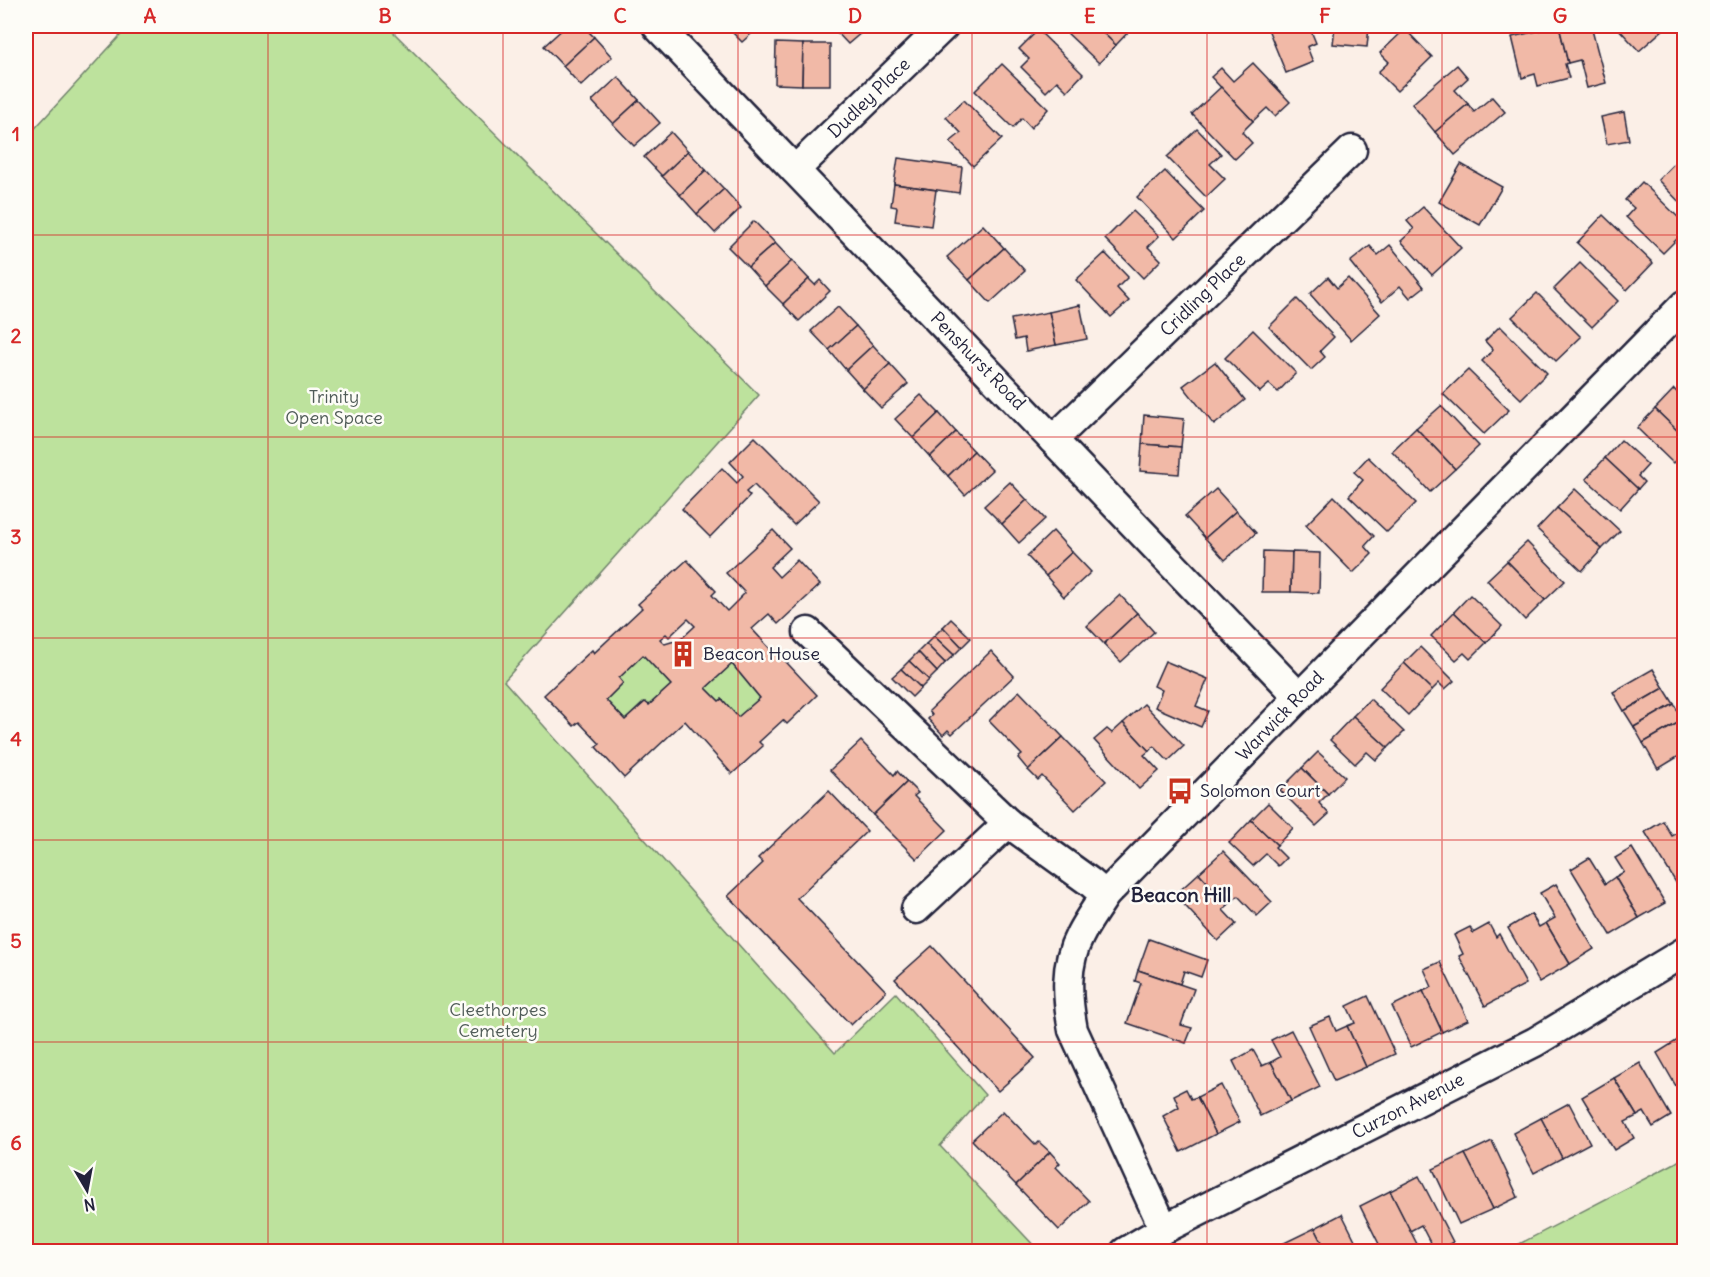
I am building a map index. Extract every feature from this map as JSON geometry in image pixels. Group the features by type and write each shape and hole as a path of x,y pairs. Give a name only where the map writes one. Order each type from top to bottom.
{"street":[{"name":"Penshurst Road","path":"657,26 1299,697"},
{"name":"Dudley Place","path":"795,170 944,26"},
{"name":"Cridling Place","path":"1053,440 1352,150"},
{"name":"Warwick Road","path":"1164,1229 1073,1030 1068,1003 1068,971 1079,936 1105,895 1684,305"},
{"path":"808,632 1008,823 1105,895"},
{"path":"916,909 1008,823"},
{"name":"Curzon Avenue","path":"1125,1251 1164,1229 1535,1042 1684,952"}],"green space":[{"name":"Trinity Open Space","path":"129,26 387,26 759,395 504,681 835,1053 896,993 985,1095 940,1146 1039,1251 26,1251 26,138"},
{"path":"643,655 671,685 649,705 644,702 625,720 606,700 623,683 619,678"},
{"path":"732,664 760,698 738,717 722,699 719,701 706,688"},
{"path":"1684,1157 1684,1251 1506,1251 1675,1163"}],"building":[{"path":"566,26 583,26 594,37 563,66 544,46"},
{"path":"726,26 760,26 742,42"},
{"path":"831,26 869,26 848,44"},
{"path":"1071,26 1096,26 1116,45 1099,63 1065,31"},
{"path":"1096,26 1132,26 1133,27 1116,45"},
{"path":"1276,26 1309,26 1316,43 1307,47 1313,62 1286,73 1268,29"},
{"path":"1335,26 1374,26 1374,28 1369,27 1367,47 1333,44"},
{"path":"1559,26 1568,63 1565,64 1569,78 1538,86 1535,74 1522,78 1512,37"},
{"path":"1559,26 1591,26 1606,83 1587,88 1580,60 1568,63"},
{"path":"1616,26 1662,26 1665,28 1639,51"},
{"path":"1405,29 1432,57 1397,91 1378,72 1389,62 1380,53"},
{"path":"1038,30 1083,74 1067,91 1057,81 1046,92 1021,67 1029,59 1019,49"},
{"path":"594,37 612,57 581,86 563,66"},
{"path":"776,43 803,44 802,85 775,84"},
{"path":"803,44 830,44 830,85 802,85"},
{"path":"1253,63 1290,102 1275,116 1267,108 1253,121 1211,77 1221,68 1233,81"},
{"path":"1002,64 1048,109 1031,128 1022,118 1013,128 975,91"},
{"path":"1457,65 1468,78 1455,90 1468,104 1435,132 1412,104"},
{"path":"618,77 639,100 613,124 592,101"},
{"path":"1221,87 1253,121 1242,132 1252,143 1235,159 1192,114"},
{"path":"1492,97 1505,112 1455,155 1435,132 1468,104 1474,112"},
{"path":"639,100 660,123 634,146 613,124"},
{"path":"964,100 1002,139 973,166 950,142 961,133 946,117"},
{"path":"1624,112 1629,140 1607,144 1601,117"},
{"path":"1197,129 1221,154 1210,164 1225,179 1206,197 1167,157"},
{"path":"671,132 688,151 662,176 644,157"},
{"path":"688,151 706,170 680,195 662,176"},
{"path":"1684,153 1684,207 1658,180"},
{"path":"898,158 962,167 959,193 894,184"},
{"path":"1461,164 1502,187 1480,225 1439,202"},
{"path":"706,170 724,189 697,214 680,195"},
{"path":"1165,171 1204,211 1176,238 1137,197"},
{"path":"1642,182 1684,223 1684,232 1663,253 1626,217 1634,208 1625,200"},
{"path":"894,184 936,190 931,226 895,221 897,207 891,206"},
{"path":"724,189 741,208 715,233 697,214"},
{"path":"1423,207 1461,248 1432,275 1401,241 1414,229 1407,221"},
{"path":"1133,211 1159,236 1148,247 1161,260 1143,278 1105,239"},
{"path":"1603,215 1653,263 1627,290 1577,243"},
{"path":"754,221 775,243 748,267 728,247"},
{"path":"983,225 1004,248 969,280 947,257"},
{"path":"775,243 792,261 765,286 748,267"},
{"path":"1390,245 1424,287 1410,298 1400,286 1382,302 1350,262 1370,246 1378,255"},
{"path":"1004,248 1025,271 990,303 969,280"},
{"path":"1105,253 1128,277 1117,288 1129,301 1111,317 1076,280"},
{"path":"792,261 809,279 783,304 765,286"},
{"path":"1580,263 1618,301 1592,327 1554,289"},
{"path":"1328,277 1337,288 1348,278 1380,314 1351,340 1310,294"},
{"path":"809,279 815,285 820,280 830,291 799,321 783,304"},
{"path":"1537,293 1581,337 1556,361 1512,317"},
{"path":"1297,299 1334,337 1320,351 1325,357 1311,370 1269,327"},
{"path":"1080,305 1087,339 1056,345 1049,312"},
{"path":"838,307 856,326 829,350 811,331"},
{"path":"1049,312 1056,345 1026,351 1024,338 1015,340 1011,319"},
{"path":"856,326 873,345 846,370 829,350"},
{"path":"1500,326 1547,373 1521,399 1482,361 1493,350 1485,341"},
{"path":"1253,330 1296,373 1278,392 1269,384 1260,392 1225,358"},
{"path":"873,345 890,364 863,389 846,370"},
{"path":"1215,362 1245,400 1214,425 1183,386"},
{"path":"890,364 908,384 881,408 863,389"},
{"path":"1468,370 1509,410 1484,434 1443,394"},
{"path":"1674,389 1684,400 1684,437 1655,409"},
{"path":"921,395 939,413 913,438 895,419"},
{"path":"1441,406 1479,446 1455,469 1416,428"},
{"path":"1655,409 1684,437 1684,451 1673,463 1637,428"},
{"path":"939,413 956,432 930,457 913,438"},
{"path":"1144,415 1184,419 1181,447 1142,444"},
{"path":"1416,428 1455,469 1430,492 1392,451"},
{"path":"956,432 974,451 948,476 930,457"},
{"path":"755,437 819,501 794,525 754,485 746,492 750,496 710,537 682,509 722,468 737,483 743,476 730,462"},
{"path":"1621,440 1648,465 1638,476 1644,482 1638,489 1605,458"},
{"path":"1142,444 1181,447 1179,474 1140,471"},
{"path":"974,451 992,470 965,495 948,476"},
{"path":"1368,457 1416,503 1387,532 1349,496 1363,480 1354,472"},
{"path":"1605,458 1638,489 1620,509 1586,479"},
{"path":"1010,482 1027,500 1002,524 984,506"},
{"path":"1216,489 1236,511 1205,538 1185,516"},
{"path":"1575,489 1620,531 1602,549 1557,508"},
{"path":"1334,496 1374,536 1365,546 1372,554 1353,573 1306,525"},
{"path":"1027,500 1045,519 1019,543 1002,524"},
{"path":"1557,508 1602,549 1582,571 1537,529"},
{"path":"1236,511 1256,533 1225,560 1205,538"},
{"name":"Beacon House","path":"773,530 790,548 770,567 779,577 797,560 820,585 778,624 769,614 752,629 817,695 787,724 783,720 759,742 763,746 732,774 685,721 624,778 596,747 600,744 579,722 574,726 544,695 642,608 638,604 687,560 716,591 712,595 727,611 745,593 726,573","holes":["688,619 695,626 681,639 665,644 660,639 666,634 669,637","643,655 671,685 649,705 645,702 625,720 606,700 623,683 619,678","732,664 760,698 738,717 722,699 719,701 706,688"]},
{"path":"1053,531 1072,552 1046,576 1027,556"},
{"path":"1527,542 1565,581 1545,600 1507,561"},
{"path":"1263,551 1292,552 1291,592 1262,592"},
{"path":"1072,552 1091,572 1064,597 1046,576"},
{"path":"1292,552 1320,553 1319,593 1291,592"},
{"path":"1507,561 1545,600 1525,620 1487,580"},
{"path":"1120,595 1137,613 1104,644 1087,626"},
{"path":"1470,595 1502,626 1486,643 1454,612"},
{"path":"1454,612 1486,643 1470,659 1464,653 1456,660 1431,636"},
{"path":"1137,613 1154,632 1121,662 1104,644"},
{"path":"951,619 971,638 962,647 943,627"},
{"path":"943,627 962,647 954,655 934,636"},
{"path":"934,636 954,655 945,663 926,644"},
{"path":"926,644 945,663 937,672 918,652"},
{"path":"1420,647 1454,681 1445,689 1439,683 1432,690 1404,663"},
{"path":"991,651 1014,676 952,734 948,730 943,735 928,719 932,715 929,711"},
{"path":"918,652 937,672 929,680 909,661"},
{"path":"909,661 929,680 921,688 901,669"},
{"path":"1165,661 1208,679 1196,706 1208,711 1201,727 1155,707 1162,690 1154,686"},
{"path":"1404,663 1432,690 1408,715 1380,688"},
{"path":"901,669 921,688 912,697 892,677"},
{"path":"1653,669 1664,688 1624,711 1613,692"},
{"path":"1664,688 1674,704 1634,727 1624,711"},
{"path":"1019,691 1063,737 1028,770 1018,758 1022,755 989,721"},
{"path":"1370,699 1404,732 1388,748 1353,716"},
{"path":"1144,704 1184,746 1168,761 1154,746 1149,751 1123,723"},
{"path":"1674,704 1683,720 1643,743 1634,727"},
{"path":"1353,716 1388,748 1376,760 1367,752 1355,764 1330,740"},
{"path":"1683,720 1684,753 1658,769 1643,743"},
{"path":"1123,723 1149,751 1144,755 1159,771 1139,789 1094,740 1107,729 1112,733"},
{"path":"1063,737 1106,781 1075,810 1042,776 1038,780 1028,770"},
{"path":"861,741 894,775 897,771 907,782 873,815 830,770"},
{"path":"1318,752 1345,777 1328,794 1302,768"},
{"path":"1302,768 1328,794 1319,803 1329,814 1316,826 1280,790"},
{"path":"907,782 918,793 914,796 947,830 917,859 873,815"},
{"path":"829,791 867,831 797,898 886,991 851,1025 728,896 763,863 758,858"},
{"path":"1268,803 1293,828 1277,845 1251,820"},
{"path":"1251,820 1277,845 1275,847 1286,858 1278,866 1266,854 1253,866 1229,843"},
{"path":"1663,821 1672,836 1683,830 1684,832 1684,882 1678,886 1645,832"},
{"path":"1632,848 1665,903 1639,918 1615,877 1624,872 1615,858"},
{"path":"1223,851 1272,902 1257,916 1238,896 1228,905 1199,873"},
{"path":"1589,858 1605,884 1615,877 1639,918 1611,935 1571,869"},
{"path":"1199,873 1228,905 1223,910 1236,924 1218,941 1175,895"},
{"path":"1556,884 1594,949 1570,964 1546,923 1555,918 1540,893"},
{"path":"1531,914 1539,927 1546,923 1570,964 1539,982 1508,928"},
{"path":"1489,924 1496,937 1499,934 1526,984 1485,1006 1459,956 1463,954 1454,935 1470,927 1473,933"},
{"path":"1149,939 1207,960 1201,977 1184,971 1180,984 1138,970"},
{"path":"932,946 1035,1058 998,1091 895,979"},
{"path":"1440,962 1468,1020 1442,1032 1423,991 1432,987 1424,969"},
{"path":"1138,970 1194,989 1181,1025 1192,1028 1186,1043 1127,1023 1141,983 1135,981"},
{"path":"1423,991 1442,1032 1411,1047 1392,1006"},
{"path":"1368,996 1395,1054 1366,1067 1347,1026 1355,1023 1347,1006"},
{"path":"1330,1017 1336,1031 1347,1026 1366,1067 1334,1081 1309,1026"},
{"path":"1291,1030 1320,1087 1291,1101 1271,1062 1280,1057 1271,1040"},
{"path":"1684,1036 1684,1100 1657,1053"},
{"path":"1253,1050 1262,1066 1271,1062 1291,1101 1260,1116 1233,1061"},
{"path":"1640,1063 1671,1116 1653,1127 1644,1112 1637,1116 1614,1078"},
{"path":"1614,1078 1637,1116 1625,1122 1634,1138 1614,1150 1582,1097"},
{"path":"1221,1085 1240,1122 1216,1134 1197,1097"},
{"path":"1186,1089 1191,1099 1197,1097 1216,1134 1181,1152 1163,1116 1179,1107 1174,1095"},
{"path":"1569,1103 1590,1143 1562,1158 1541,1118"},
{"path":"1003,1111 1036,1145 1039,1142 1050,1152 1016,1185 972,1140"},
{"path":"1541,1118 1562,1158 1534,1173 1513,1133"},
{"path":"1492,1141 1518,1197 1493,1209 1465,1154"},
{"path":"1050,1152 1060,1163 1056,1167 1089,1201 1059,1230 1016,1185"},
{"path":"1465,1154 1493,1209 1459,1224 1433,1169"},
{"path":"1419,1176 1453,1242 1435,1252 1421,1225 1410,1231 1390,1191"},
{"path":"1390,1191 1418,1246 1408,1252 1383,1252 1360,1206"},
{"path":"1342,1214 1361,1252 1327,1252 1315,1228"},
{"path":"1315,1228 1327,1252 1289,1252 1284,1243"}],"place":[{"name":"Beacon House","path":"683,654"},
{"name":"Solomon Court","path":"1180,791"}],"district":[{"name":"Beacon Hill","path":"1181,895"}],"park label":[{"name":"Cleethorpes Cemetery","path":"498,1020"}]}
